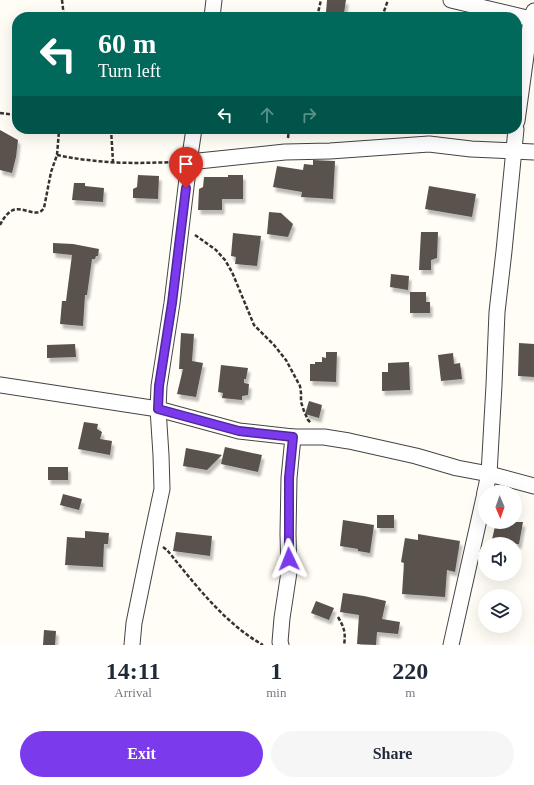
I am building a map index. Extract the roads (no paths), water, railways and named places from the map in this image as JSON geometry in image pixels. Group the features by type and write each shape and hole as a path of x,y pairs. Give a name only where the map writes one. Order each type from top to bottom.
{"street":[{"path":"213,12 214,0"},
{"path":"451,0 517,12"},
{"path":"522,13 533,15 522,88"},
{"path":"132,645 134,623 162,489 158,409 159,386 172,303 193,134"},
{"path":"487,485 489,474 497,312 516,134"},
{"path":"189,162 286,152 330,151 429,144 471,149 534,152"},
{"path":"0,385 158,409 239,431 293,437 324,437 350,441 534,486"},
{"path":"281,645 282,618 289,572 289,478 293,437"},
{"path":"452,645 478,524"}]}
